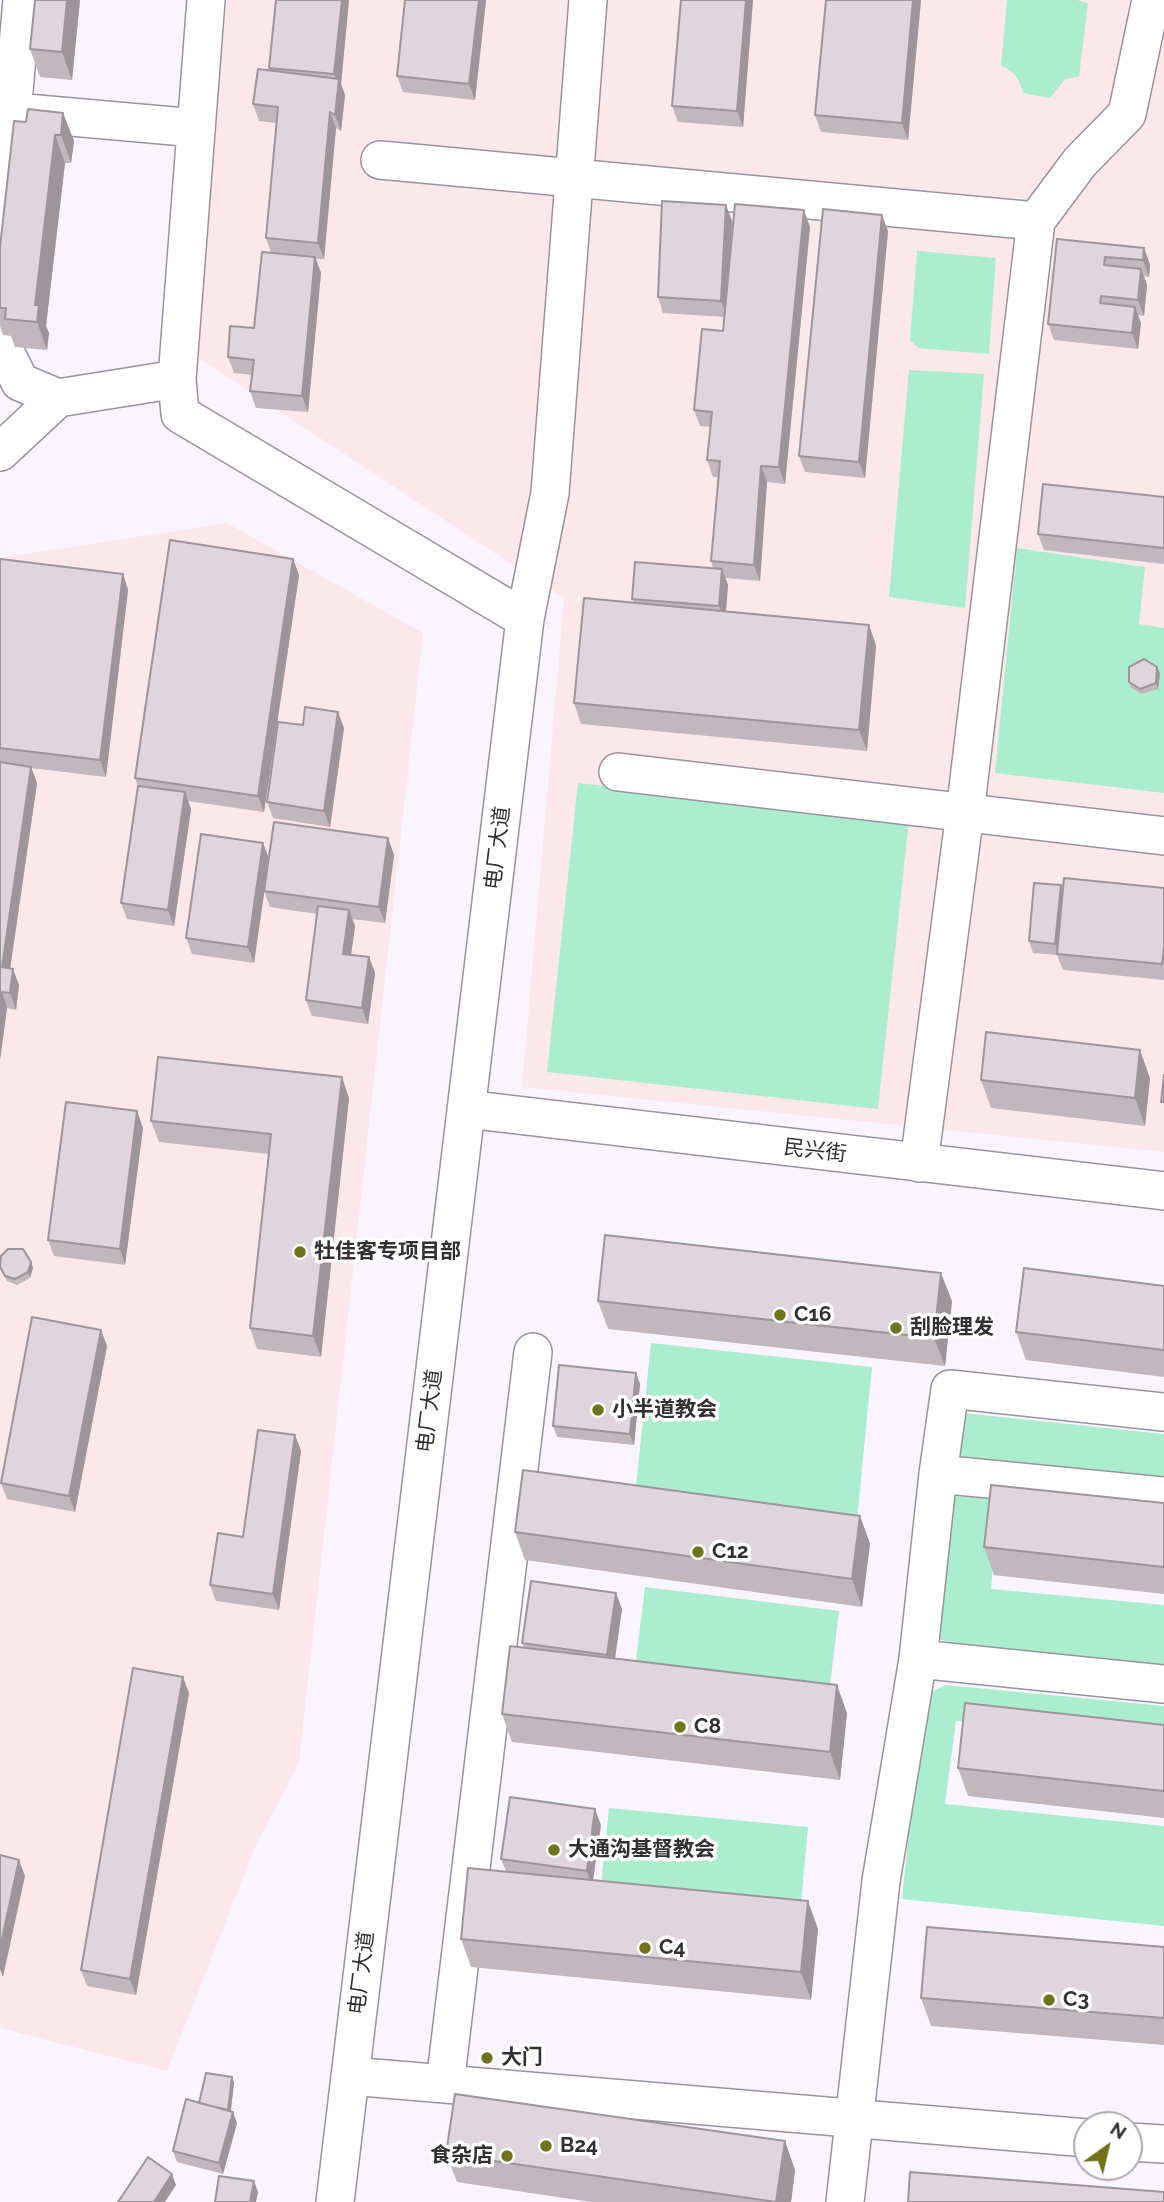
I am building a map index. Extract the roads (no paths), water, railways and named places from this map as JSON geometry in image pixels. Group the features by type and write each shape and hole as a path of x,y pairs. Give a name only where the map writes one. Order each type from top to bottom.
{"street":[{"path":"0,251 5,111 22,0"},
{"path":"206,0 177,379 180,414 525,619"},
{"name":"电厂大道","path":"335,2202 525,619 550,493 588,0"},
{"path":"919,1163 965,813 1036,221 1080,162 1127,114 1151,0"},
{"path":"5,111 196,128"},
{"path":"380,160 1036,221"},
{"path":"0,341 20,382 58,398 177,379"},
{"path":"0,452 58,398"},
{"path":"618,772 1164,836"},
{"name":"民兴街","path":"466,1109 1164,1191"},
{"path":"445,2084 533,1352"},
{"path":"845,2202 881,1881 918,1659 950,1389 1164,1412"},
{"path":"938,1474 1164,1496"},
{"path":"918,1659 1164,1684"},
{"path":"350,2077 1073,2137"},
{"path":"1143,2143 1164,2144"}],"place":[{"name":"牡佳客专项目部","path":"300,1252"},
{"name":"C16","path":"780,1315"},
{"name":"刮脸理发","path":"896,1328"},
{"name":"小半道教会","path":"598,1410"},
{"name":"C12","path":"698,1552"},
{"name":"C8","path":"680,1727"},
{"name":"大通沟基督教会","path":"554,1850"},
{"name":"C4","path":"645,1948"},
{"name":"C3","path":"1049,2000"},
{"name":"大门","path":"487,2058"},
{"name":"B24","path":"546,2146"},
{"name":"食杂店","path":"507,2156"}]}
